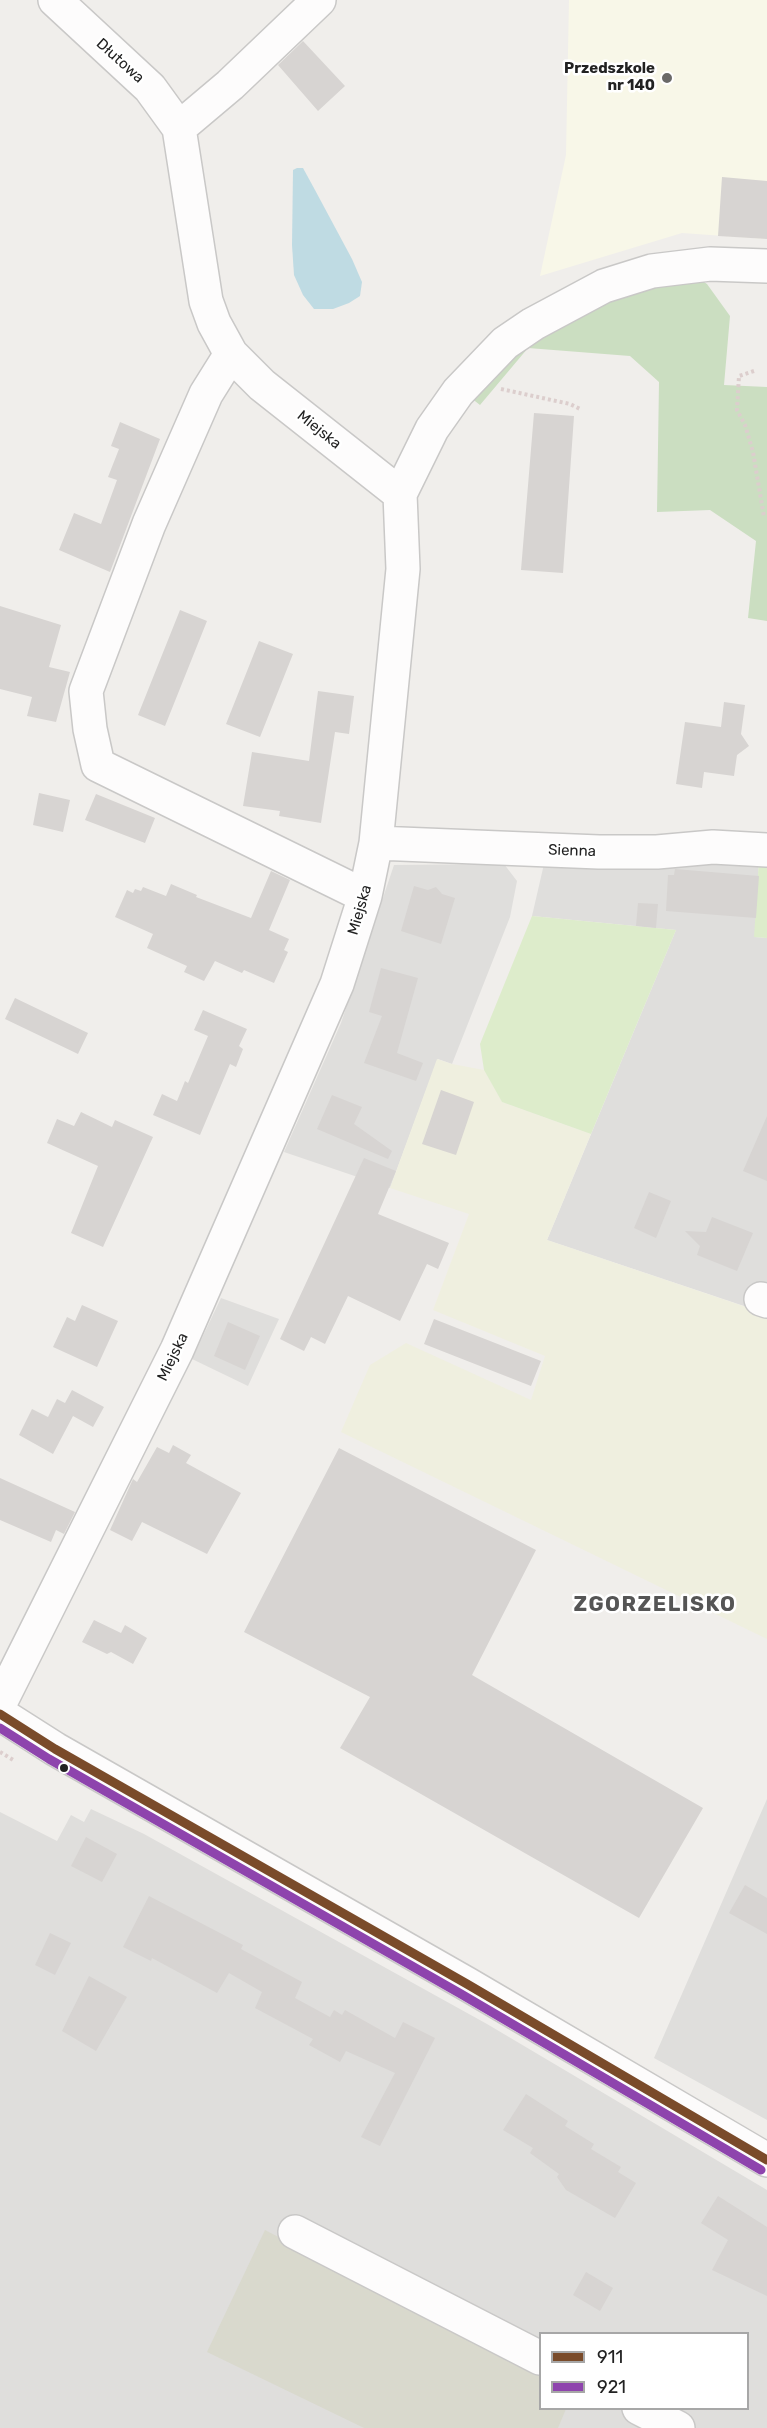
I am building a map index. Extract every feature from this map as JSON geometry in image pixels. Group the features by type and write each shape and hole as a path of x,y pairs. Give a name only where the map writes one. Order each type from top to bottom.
{"street":[{"name":"Dłutowa","path":"55,0 150,88 179,128"},
{"path":"179,128 230,84 319,0"},
{"name":"Miejska","path":"0,1703 177,1350 338,984 365,896 376,843 403,569 400,494 262,385 231,354 214,323 206,301 179,128"},
{"path":"400,494 432,429 469,380 505,344 533,324 604,286 652,270 710,264 767,266"},
{"path":"231,354 206,394 149,524 86,691 90,729 98,765 365,896"},
{"name":"Sienna","path":"376,843 598,852 657,852 713,847 767,850"},
{"path":"0,1714 56,1749 467,1984 767,2160"},
{"path":"295,2232 539,2357"},
{"path":"641,2410 678,2428"}],"path":[{"path":"754,371 739,376 737,410 745,425 753,452 764,517"},
{"path":"469,380 580,409"}],"shaded area":[{"name":"Przedszkole nr 140","path":"569,0 767,0 767,239 682,233 540,276 566,155"},
{"path":"759,860 755,937 767,938 767,1284 756,1310 547,1240 676,930 532,916 544,864"},
{"path":"504,864 517,881 510,917 452,1064 438,1059 390,1188 284,1152 341,1023 394,865"},
{"path":"221,1298 279,1319 248,1386 192,1359"},
{"path":"767,1799 767,2120 654,2058"},
{"path":"91,1809 144,1834 487,2024 767,2190 767,2428 0,2428 0,1812 57,1841 71,1815 84,1822"},
{"path":"265,2230 539,2372 539,2410 566,2410 558,2428 364,2428 207,2352"}],"green space":[{"path":"693,275 707,284 730,316 724,385 767,387 767,621 748,618 756,541 710,510 657,512 659,382 630,356 528,348 480,405 466,394 495,362 651,278"},
{"path":"759,860 767,861 767,938 754,937"},
{"path":"532,916 676,930 591,1134 502,1102 484,1070 480,1044"},
{"path":"437,1059 484,1070 502,1102 591,1134 547,1240 767,1314 767,1639 341,1432 370,1365 406,1343 531,1400 545,1356 433,1310 469,1214 390,1188"}],"water":[{"path":"303,168 362,282 360,296 333,309 314,309 303,295 294,275 293,170"}],"building":[{"path":"303,41 345,86 318,111 278,65"},
{"path":"722,177 767,181 767,239 718,236"},
{"path":"534,413 574,416 563,573 521,570"},
{"path":"120,422 160,439 110,572 59,550 74,513 101,524 117,480 108,477 119,449 111,446"},
{"path":"0,606 61,625 49,667 70,672 56,722 27,716 32,697 0,689"},
{"path":"180,610 207,621 165,726 138,715"},
{"path":"259,641 293,654 260,737 226,724"},
{"path":"318,691 354,696 349,734 335,732 321,823 279,816 280,811 243,806 252,752 309,761"},
{"path":"724,702 745,705 741,734 749,746 737,755 734,776 704,772 702,788 676,784 685,722 721,727"},
{"path":"39,793 70,800 63,832 33,825"},
{"path":"96,794 155,818 145,843 85,820"},
{"path":"675,869 759,876 756,918 666,911 668,875 674,875"},
{"path":"271,871 290,880 269,930 289,939 284,950 288,952 274,983 244,970 242,973 215,961 204,981 184,972 187,966 147,948 153,934 115,917 127,890 133,893 135,889 141,891 143,887 166,896 171,884 197,895 196,897 251,918"},
{"path":"414,886 428,890 436,887 442,894 455,898 441,944 401,931"},
{"path":"638,903 658,904 656,928 636,926"},
{"path":"381,968 418,978 397,1053 423,1063 416,1081 364,1063 382,1016 369,1012"},
{"path":"15,998 88,1033 78,1054 5,1019"},
{"path":"203,1010 247,1029 239,1046 243,1049 236,1067 230,1064 200,1135 153,1115 162,1094 177,1101 185,1081 188,1083 208,1036 194,1030"},
{"path":"441,1090 474,1102 456,1155 422,1144"},
{"path":"332,1095 362,1107 354,1124 392,1151 388,1159 317,1129"},
{"path":"81,1112 112,1127 115,1120 153,1137 103,1247 71,1233 98,1166 47,1143 57,1119 74,1126"},
{"path":"767,1116 767,1181 743,1171"},
{"path":"364,1158 396,1171 378,1214 449,1243 438,1269 427,1264 400,1321 348,1296 325,1344 311,1337 304,1351 280,1339"},
{"path":"649,1192 671,1201 656,1238 634,1228"},
{"path":"712,1217 753,1233 737,1271 697,1255 700,1246 685,1231 706,1232"},
{"path":"82,1305 118,1321 97,1367 53,1347 67,1317 75,1321"},
{"path":"434,1319 541,1361 531,1386 424,1344"},
{"path":"228,1322 260,1336 245,1370 214,1356"},
{"path":"72,1390 104,1407 93,1427 73,1416 53,1454 19,1435 32,1409 48,1417 57,1399 65,1403"},
{"path":"173,1445 191,1455 186,1463 241,1493 207,1554 142,1522 132,1541 110,1530 133,1479 137,1482 157,1447 169,1453"},
{"path":"339,1448 536,1550 472,1675 703,1808 639,1918 340,1748 370,1697 244,1632"},
{"path":"0,1478 75,1512 64,1534 56,1530 51,1542 0,1520"},
{"path":"94,1620 121,1633 125,1625 147,1638 133,1664 111,1652 107,1654 82,1642"},
{"path":"86,1837 117,1854 102,1882 71,1866"},
{"path":"745,1885 767,1898 767,1934 729,1913"},
{"path":"149,1896 243,1945 241,1949 302,1982 295,1998 330,2017 334,2010 342,2015 345,2010 395,2038 403,2022 435,2038 380,2146 361,2137 395,2073 346,2051 340,2062 309,2045 313,2039 255,2008 262,1992 229,1973 217,1993 152,1958 151,1961 123,1947"},
{"path":"50,1933 71,1943 55,1975 35,1965"},
{"path":"89,1976 127,1997 96,2051 62,2031"},
{"path":"526,2094 568,2121 565,2126 594,2144 591,2149 621,2167 618,2172 636,2183 615,2218 566,2190 557,2177 559,2174 530,2153 533,2148 503,2130"},
{"path":"718,2196 767,2227 767,2296 712,2270 728,2240 701,2223"},
{"path":"586,2272 613,2288 600,2311 573,2295"}],"transit line":[{"name":"911","path":"0,1714 55,1749 467,1984 767,2160"},
{"name":"921","path":"0,1728 49,1759 461,1994 761,2170"}],"place":[{"name":"Przedszkole nr 140","path":"667,78"}],"district":[{"name":"ZGORZELISKO","path":"655,1605"}]}
